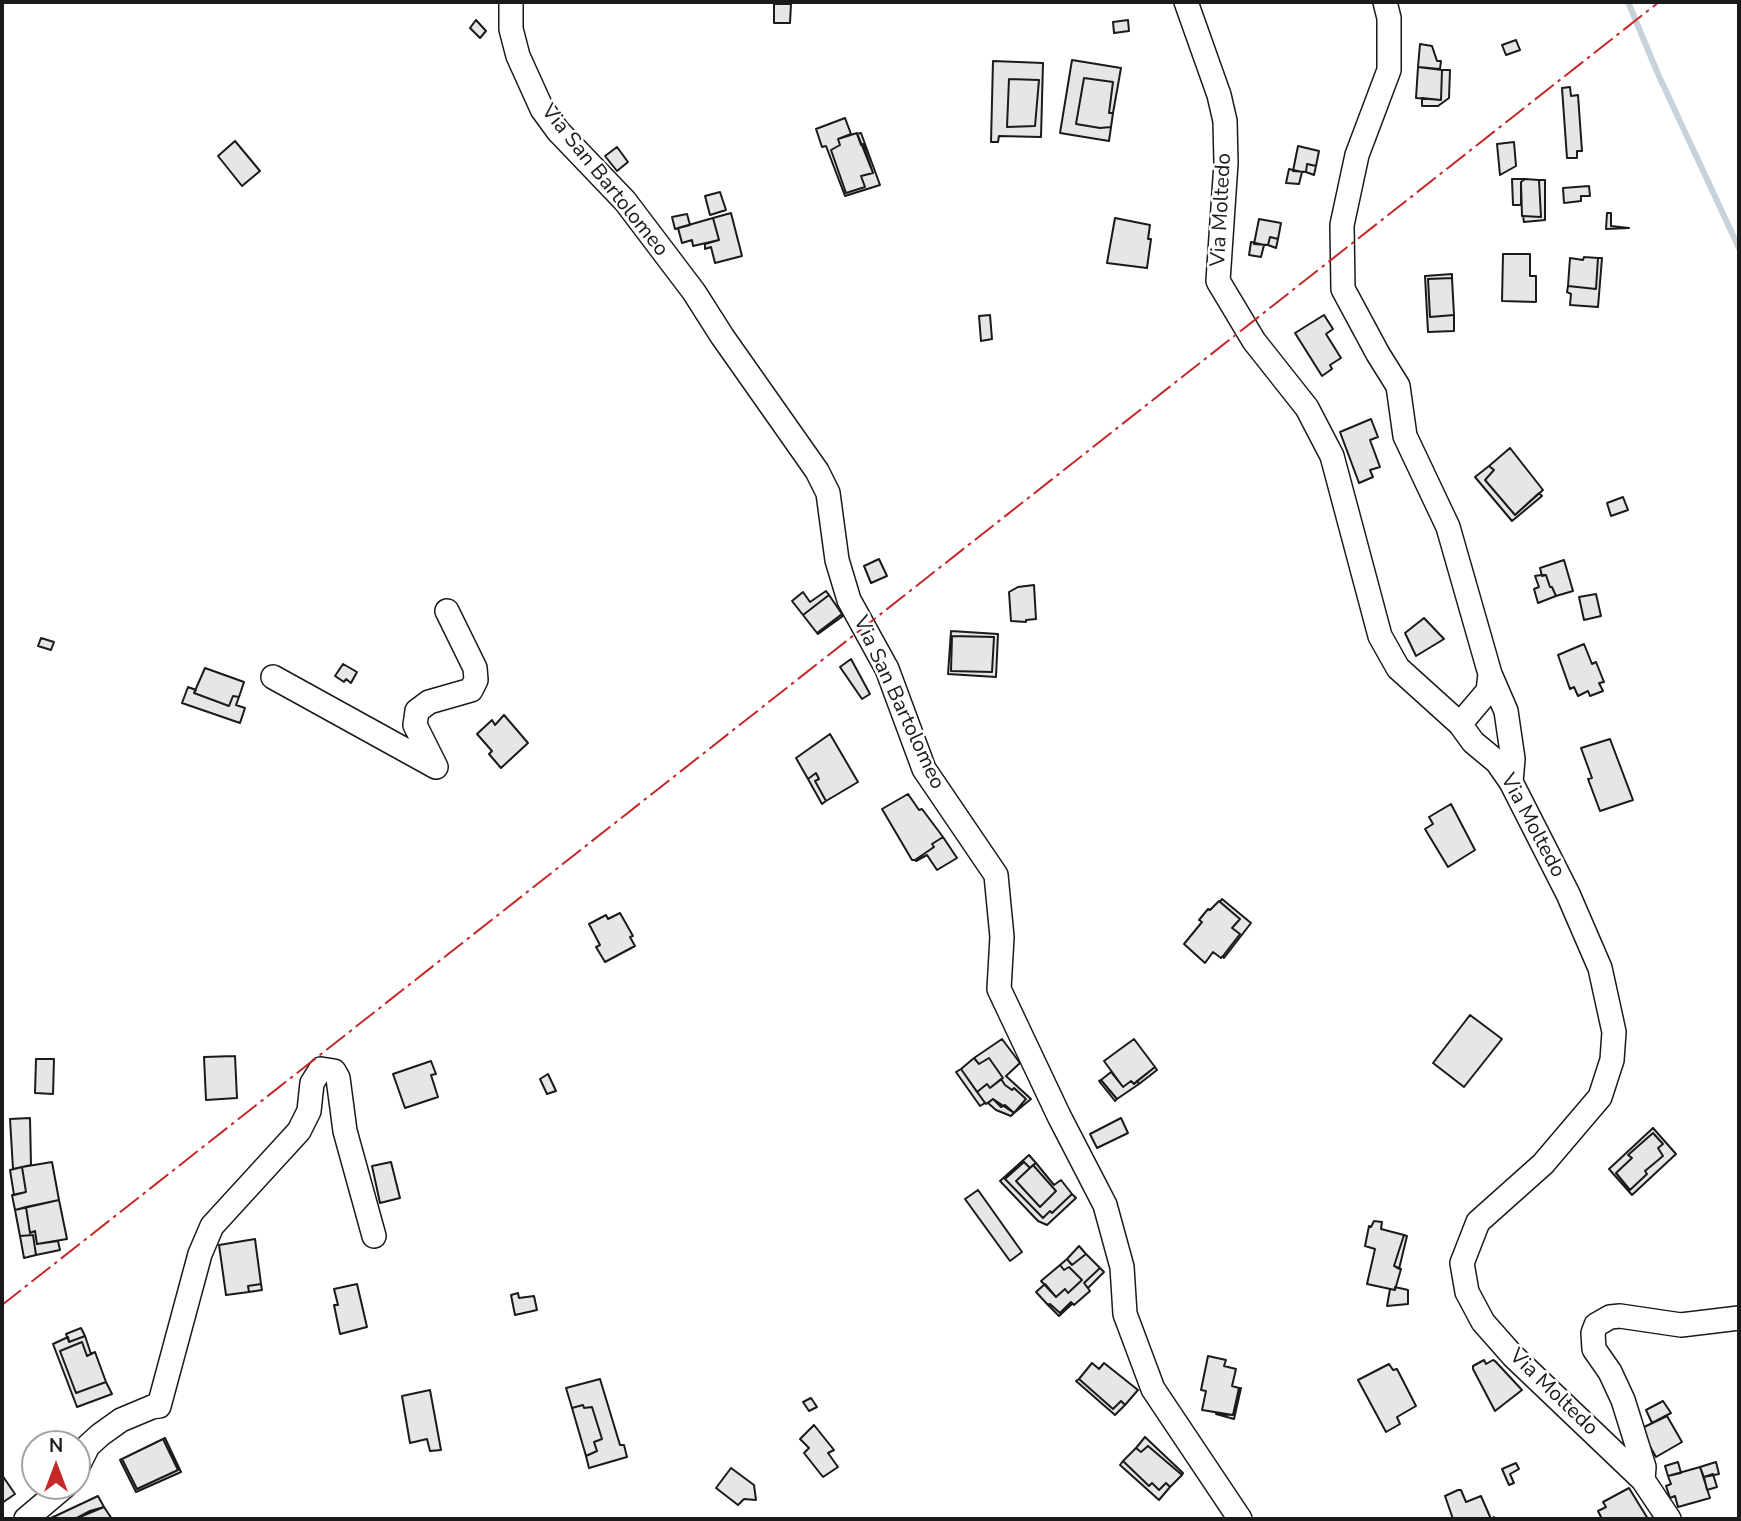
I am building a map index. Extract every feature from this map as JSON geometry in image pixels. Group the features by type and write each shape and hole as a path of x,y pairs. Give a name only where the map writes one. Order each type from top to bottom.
{"street":[{"name":"Via San Bartolomeo","path":"511,2 511,29 518,56 542,109 558,131 625,201 694,292 817,471 828,493 836,560 849,600 887,669 925,769 996,875 1002,937 999,989 1105,1205 1122,1267 1125,1314 1153,1390 1240,1519"},
{"name":"Via Moltedo","path":"1186,2 1219,95 1225,121 1226,163 1218,281 1254,341 1307,408 1332,456 1380,636 1398,668 1460,724 1473,742 1497,762 1511,782 1568,894 1600,968 1614,1032 1612,1060 1600,1097 1544,1164 1478,1222 1462,1263 1467,1292 1483,1322 1513,1356 1643,1480 1669,1519"},
{"path":"1385,2 1389,18 1389,71 1357,155 1342,225 1343,289 1398,386 1405,436 1448,527 1490,674 1506,712 1513,759 1511,782"},
{"path":"273,677 436,767 415,725 417,711 429,702 471,690 476,680 475,668 447,611"},
{"path":"1460,724 1488,691 1490,674"},
{"path":"91,1443 121,1420 159,1406 200,1254 212,1226 299,1131 309,1111 312,1083 321,1069 334,1071 338,1078 345,1131 374,1236"},
{"path":"1643,1480 1644,1467 1623,1400 1610,1372 1594,1349 1592,1333 1597,1325 1610,1317 1620,1316 1681,1325 1739,1318"},
{"path":"26,1519 48,1500"}],"building":[{"path":"774,4 791,4 790,23 774,23"},
{"path":"476,20 486,31 480,38 470,28"},
{"path":"1128,20 1129,31 1114,33 1113,22"},
{"path":"1516,40 1520,50 1506,55 1502,45"},
{"path":"1420,44 1432,46 1437,61 1441,61 1440,69 1418,67"},
{"path":"1072,60 1121,68 1113,113 1109,113 1113,82 1084,78 1076,124 1111,127 1109,141 1060,133"},
{"path":"993,61 1043,63 1041,137 999,136 998,142 991,142","holes":["1009,79 1039,80 1035,126 1007,127"]},
{"path":"1418,67 1442,70 1441,100 1416,98"},
{"path":"1442,70 1450,70 1449,98 1438,106 1422,106 1422,98 1441,100"},
{"path":"1084,78 1113,82 1109,113 1113,113 1111,127 1076,124"},
{"path":"1009,79 1039,80 1035,126 1007,127"},
{"path":"1570,87 1571,96 1578,95 1582,151 1577,151 1577,158 1567,158 1562,88"},
{"path":"845,118 851,134 838,139 840,145 831,150 846,193 865,187 861,176 873,173 857,134 861,133 880,185 845,196 826,146 822,147 816,129"},
{"path":"857,133 873,173 861,176 865,187 846,193 831,150 840,145 838,139"},
{"path":"235,141 260,171 242,186 218,156"},
{"path":"1514,142 1516,166 1500,175 1497,144"},
{"path":"1298,146 1319,151 1316,166 1307,164 1306,172 1293,171"},
{"path":"617,147 628,162 617,171 605,156"},
{"path":"1307,164 1316,166 1314,175 1306,172"},
{"path":"1289,169 1302,172 1299,184 1286,183"},
{"path":"1512,179 1525,179 1521,182 1521,205 1513,205"},
{"path":"1525,179 1539,180 1541,217 1522,216 1521,182"},
{"path":"1539,180 1545,180 1545,220 1524,222 1523,216 1541,217"},
{"path":"1589,186 1590,196 1581,196 1581,201 1564,203 1563,188"},
{"path":"720,192 726,210 710,215 705,196"},
{"path":"731,213 742,256 715,263 711,247 705,249 705,244 719,240 713,218"},
{"path":"1607,213 1611,213 1611,226 1629,228 1606,229"},
{"path":"687,214 690,225 675,229 672,217"},
{"path":"713,218 719,240 693,246 692,240 682,243 678,228"},
{"path":"1115,218 1150,225 1147,268 1107,263"},
{"path":"1259,219 1281,223 1278,239 1270,237 1268,245 1254,244"},
{"path":"1270,237 1278,239 1276,248 1268,245"},
{"path":"1251,242 1264,245 1261,257 1249,255"},
{"path":"1503,254 1530,254 1530,276 1536,276 1536,302 1502,301"},
{"path":"1584,257 1598,258 1596,289 1568,286 1570,258 1583,260"},
{"path":"1598,258 1602,258 1598,307 1570,305 1571,294 1567,292 1568,286 1596,289"},
{"path":"1452,274 1452,278 1428,279 1430,317 1454,315 1454,331 1428,332 1425,276"},
{"path":"1452,278 1454,315 1430,317 1428,279"},
{"path":"990,315 992,339 981,341 979,316"},
{"path":"1324,315 1333,329 1326,334 1341,358 1330,365 1332,369 1322,376 1295,333"},
{"path":"1371,419 1378,437 1370,440 1380,467 1370,470 1373,477 1359,483 1340,432"},
{"path":"1510,448 1543,490 1515,515 1485,480 1494,470 1489,466"},
{"path":"1489,466 1494,470 1485,480 1515,515 1539,493 1542,496 1512,521 1475,477"},
{"path":"1623,497 1628,510 1611,516 1607,503"},
{"path":"879,559 887,576 871,583 864,566"},
{"path":"1564,560 1573,591 1556,596 1546,575 1542,576 1540,568"},
{"path":"1546,575 1556,596 1538,603 1534,589 1539,587 1535,576"},
{"path":"1034,585 1036,619 1026,622 1011,621 1009,592 1018,587"},
{"path":"826,591 829,595 803,615 792,601 803,592 810,602"},
{"path":"1596,594 1601,616 1584,620 1579,597"},
{"path":"829,595 842,614 817,633 803,615"},
{"path":"842,614 843,616 817,633"},
{"path":"1424,618 1444,639 1416,656 1405,633"},
{"path":"951,631 998,634 996,677 948,674","holes":["952,636 994,637 992,672 951,671"]},
{"path":"952,636 994,637 992,672 951,671"},
{"path":"41,638 54,642 51,650 38,646"},
{"path":"1584,644 1592,664 1596,662 1604,682 1599,683 1603,691 1590,696 1588,691 1578,696 1574,687 1570,689 1558,655"},
{"path":"851,659 870,694 862,699 840,667"},
{"path":"343,664 357,672 351,683 335,676"},
{"path":"205,668 244,682 239,697 233,696 229,706 194,693"},
{"path":"188,687 196,690 194,693 229,706 233,696 239,697 236,705 245,708 240,723 182,703"},
{"path":"504,715 528,743 501,768 489,754 492,751 477,734 492,720 495,725"},
{"path":"830,734 858,782 826,801 815,781 819,779 816,773 808,779 796,758"},
{"path":"1610,739 1633,800 1600,811 1588,779 1592,778 1581,748"},
{"path":"816,773 819,779 815,781 826,801 822,804 808,779"},
{"path":"908,794 943,837 915,860 912,860 882,809"},
{"path":"1451,804 1475,850 1448,867 1425,829 1433,824 1429,817"},
{"path":"943,837 957,858 937,870 927,855 915,860 934,847 932,844"},
{"path":"1222,899 1251,923 1224,958 1240,934 1232,928 1240,919 1220,902"},
{"path":"1219,901 1240,919 1232,928 1240,934 1221,958 1213,952 1205,963 1184,944 1202,922 1199,920"},
{"path":"620,913 633,936 630,937 635,946 605,962 596,947 600,945 589,924 606,915 608,919"},
{"path":"1470,1015 1502,1039 1464,1087 1433,1063"},
{"path":"1002,1039 1020,1063 1006,1076 1031,1099 1014,1113 1026,1099 1014,1088 1012,1090 1005,1085 989,1058 979,1064 974,1058"},
{"path":"1134,1039 1155,1067 1134,1084 1131,1081 1123,1087 1104,1061"},
{"path":"235,1056 237,1098 206,1100 204,1057"},
{"path":"974,1058 979,1064 989,1058 1003,1078 990,1088 987,1084 977,1092 961,1069"},
{"path":"36,1059 54,1059 53,1094 35,1093"},
{"path":"431,1061 436,1074 431,1075 438,1097 405,1108 393,1074"},
{"path":"1155,1067 1157,1070 1139,1084 1137,1081"},
{"path":"961,1069 985,1103 980,1106 956,1072"},
{"path":"1111,1072 1123,1087 1131,1081 1134,1084 1137,1081 1139,1084 1117,1099 1101,1080"},
{"path":"548,1074 556,1091 547,1094 540,1079"},
{"path":"1001,1079 1005,1085 1012,1090 1014,1088 1026,1099 1014,1113 993,1099 986,1104 977,1092 987,1084 990,1088"},
{"path":"1101,1080 1117,1099 1115,1101 1099,1081"},
{"path":"993,1099 1001,1107 1005,1105 1014,1113 1011,1116 996,1110 988,1103"},
{"path":"30,1118 31,1165 13,1169 10,1119"},
{"path":"1121,1118 1128,1133 1097,1148 1090,1134"},
{"path":"1653,1128 1676,1154 1632,1195 1609,1169","holes":["1653,1133 1663,1144 1658,1148 1663,1156 1645,1171 1647,1174 1630,1190 1616,1173 1632,1158 1628,1155"]},
{"path":"1653,1133 1663,1144 1658,1148 1663,1156 1645,1171 1647,1174 1630,1190 1616,1173 1632,1158 1628,1155"},
{"path":"1029,1155 1036,1163 1030,1168 1024,1162 1005,1179 1043,1218 1072,1194 1076,1198 1047,1225 1038,1221 1000,1181"},
{"path":"52,1162 59,1200 15,1210 12,1195 26,1192 22,1167"},
{"path":"391,1162 400,1198 380,1203 372,1166"},
{"path":"1024,1162 1030,1168 1016,1181 1040,1207 1056,1191 1033,1165 1036,1163 1054,1185 1061,1180 1072,1194 1043,1218 1005,1179"},
{"path":"1033,1165 1056,1191 1040,1207 1016,1181"},
{"path":"22,1167 26,1192 14,1195 10,1170"},
{"path":"978,1190 1022,1252 1010,1261 965,1199"},
{"path":"59,1200 67,1239 37,1244 35,1231 30,1233 26,1207"},
{"path":"26,1207 30,1233 35,1231 37,1244 58,1241 60,1250 36,1255 33,1235 20,1236 15,1210"},
{"path":"1374,1221 1382,1222 1381,1229 1404,1235 1394,1266 1401,1269 1395,1290 1367,1284 1375,1249 1365,1246 1369,1226 1371,1227"},
{"path":"33,1235 36,1255 24,1258 20,1236"},
{"path":"1404,1235 1407,1236 1399,1269 1394,1266"},
{"path":"255,1239 261,1284 248,1286 249,1292 226,1295 219,1245"},
{"path":"1079,1246 1086,1254 1072,1265 1067,1259"},
{"path":"1086,1254 1100,1268 1084,1283 1090,1291 1074,1305 1071,1302 1060,1313 1036,1292 1045,1284 1056,1297 1065,1289 1068,1293 1082,1280 1069,1267 1064,1270 1060,1265 1067,1259 1072,1265"},
{"path":"1060,1265 1064,1270 1069,1267 1082,1280 1068,1293 1065,1289 1056,1297 1041,1281"},
{"path":"1100,1268 1104,1272 1088,1288 1084,1283"},
{"path":"261,1284 262,1290 249,1292 248,1286"},
{"path":"357,1284 367,1327 340,1334 334,1305 338,1305 334,1289"},
{"path":"1395,1287 1408,1290 1408,1304 1387,1306 1390,1289 1395,1290"},
{"path":"518,1293 519,1298 534,1296 537,1310 515,1315 511,1295"},
{"path":"1071,1302 1059,1316 1048,1305 1060,1313"},
{"path":"81,1328 85,1336 69,1342 66,1334"},
{"path":"85,1336 91,1354 87,1356 82,1342 60,1351 76,1393 106,1382 112,1394 77,1407 53,1344 68,1337 69,1342"},
{"path":"82,1342 87,1356 95,1352 106,1382 76,1393 60,1351"},
{"path":"1208,1356 1226,1360 1224,1366 1236,1369 1232,1386 1239,1388 1233,1415 1202,1410 1206,1391 1201,1390"},
{"path":"1484,1360 1486,1364 1495,1361 1522,1390 1495,1411 1473,1369 1473,1366"},
{"path":"1092,1363 1099,1369 1104,1363 1138,1390 1125,1405 1121,1401 1113,1409 1079,1379"},
{"path":"1389,1364 1393,1370 1397,1369 1416,1406 1397,1417 1400,1424 1386,1432 1358,1380"},
{"path":"600,1379 620,1445 624,1445 627,1457 589,1468 586,1456 597,1451 594,1442 602,1439 592,1407 584,1408 583,1405 572,1408 566,1388"},
{"path":"1079,1379 1113,1409 1121,1401 1125,1405 1115,1415 1076,1381"},
{"path":"1239,1388 1234,1419 1216,1414 1233,1415"},
{"path":"430,1390 441,1450 430,1451 427,1439 410,1443 402,1396"},
{"path":"811,1398 817,1407 809,1411 803,1402"},
{"path":"1663,1401 1671,1413 1652,1423 1646,1410"},
{"path":"583,1405 584,1408 592,1407 602,1439 594,1442 597,1451 586,1456 572,1408"},
{"path":"1667,1416 1682,1442 1656,1457 1640,1429"},
{"path":"814,1425 834,1450 828,1453 838,1467 823,1477 804,1453 809,1448 800,1439"},
{"path":"1145,1437 1183,1473 1182,1475 1148,1446 1141,1452 1136,1448"},
{"path":"165,1438 181,1472 136,1492 120,1460 122,1459 137,1489 178,1470 163,1439"},
{"path":"163,1439 178,1470 137,1489 122,1459"},
{"path":"1148,1446 1182,1475 1170,1487 1166,1483 1159,1490 1152,1483 1149,1486 1123,1461 1136,1448 1141,1452"},
{"path":"1123,1461 1149,1486 1152,1483 1159,1490 1166,1483 1170,1487 1159,1500 1120,1465"},
{"path":"1678,1462 1681,1473 1668,1476 1665,1466"},
{"path":"1716,1462 1719,1474 1704,1477 1700,1467"},
{"path":"1516,1463 1519,1469 1510,1474 1514,1483 1509,1485 1502,1469"},
{"path":"1700,1467 1710,1498 1678,1507 1675,1496 1670,1498 1666,1486 1671,1484 1668,1476"},
{"path":"731,1468 754,1485 756,1500 744,1499 738,1505 716,1488"},
{"path":"1713,1474 1717,1487 1707,1490 1704,1477"},
{"path":"2,1475 15,1494 2,1503 3,1497"},
{"path":"1629,1488 1648,1519 1602,1519 1598,1511 1606,1507 1603,1502"},
{"path":"1461,1490 1466,1502 1481,1496 1491,1519 1453,1519 1445,1496"},
{"path":"98,1496 104,1507 75,1519 49,1519 91,1500"},
{"path":"104,1507 112,1519 75,1519 90,1511"}],"waterway":[{"path":"1628,2 1658,74 1739,248"}],"power":[{"path":"2,1305 1659,2"}]}
